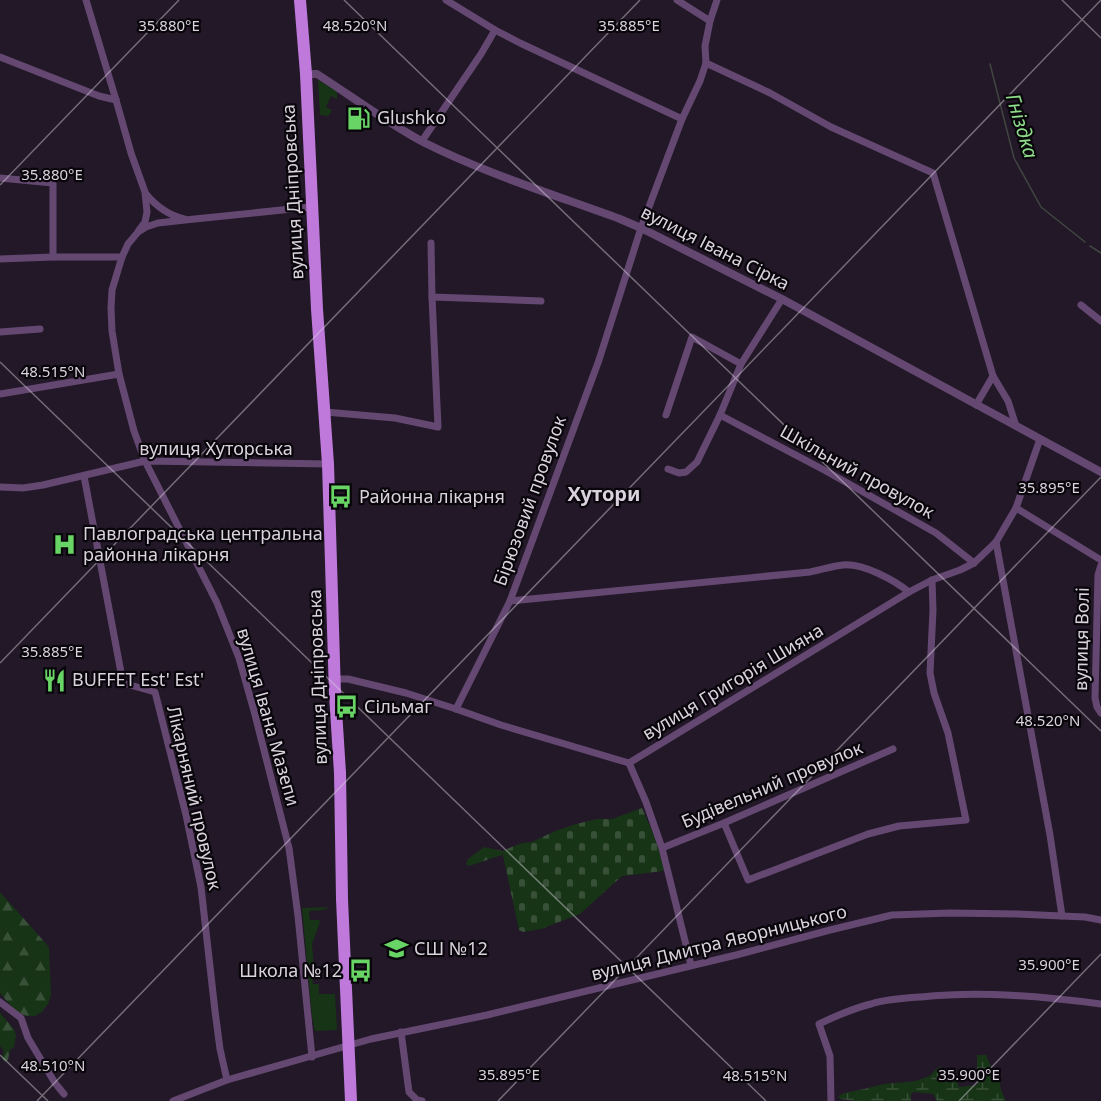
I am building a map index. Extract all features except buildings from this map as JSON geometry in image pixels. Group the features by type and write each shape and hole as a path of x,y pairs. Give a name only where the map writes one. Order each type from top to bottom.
{"highway":[{"name":"вулиця Дніпровська","path":"300,0 328,464 351,1101"}],"street":[{"name":"вулиця Івана Мазепи","path":"86,0 130,153 145,192 147,207 145,222 128,244 112,290 112,331 119,374 134,431 146,461 217,603 248,689 289,848 312,1057"},
{"path":"446,0 495,30 682,119"},
{"path":"677,0 710,21"},
{"name":"Бірюзовий провулок","path":"717,0 710,21 705,46 706,63 700,81 682,119 641,228 599,360 510,601 810,572 843,565 865,568 900,584 909,592"},
{"path":"422,141 495,30"},
{"path":"0,57 99,96 116,100"},
{"path":"706,63 770,93 831,128 933,173 993,375 1008,401 1016,426"},
{"name":"вулиця Івана Сірка","path":"306,74 317,74 422,141 473,164 641,228 782,300 1101,472"},
{"path":"0,178 53,183 53,256"},
{"name":"вулиця Івана Мазепи","path":"145,192 158,207 185,220"},
{"path":"138,232 158,223 311,207"},
{"path":"325,412 395,418 438,427 430,243"},
{"path":"0,259 53,256 122,257"},
{"path":"432,297 541,301"},
{"path":"668,469 679,473 686,472 699,460 741,364 782,300"},
{"path":"1082,305 1101,321"},
{"path":"0,332 40,329"},
{"path":"666,415 692,337 741,364"},
{"path":"0,394 119,374"},
{"path":"976,405 988,388 993,375"},
{"name":"Шкільний провулок","path":"720,415 936,533 974,563"},
{"name":"вулиця Григорія Шияна","path":"629,763 909,592 974,563 996,542 1016,508 1040,439"},
{"name":"вулиця Хуторська","path":"0,487 23,488 43,485 146,461 328,464"},
{"name":"Лікарняний провулок","path":"84,476 123,683 155,692 186,815 201,886 217,1030 227,1080"},
{"path":"1016,508 1101,560"},
{"path":"996,542 1050,835 1062,916"},
{"name":"вулиця Волі","path":"1101,565 1098,575 1095,698 1101,713"},
{"path":"724,823 748,880 868,834 899,826 966,820 948,733 934,693 930,673 932,580"},
{"path":"456,709 510,601"},
{"path":"334,679 348,679 406,693 501,725 629,763 662,848 691,965"},
{"name":"Будівельний провулок","path":"662,848 893,749"},
{"name":"вулиця Дмитра Яворницького","path":"173,1101 227,1080 400,1032 487,1015 892,915 950,913 1062,916 1101,920"},
{"path":"831,1101 830,1056 819,1024 847,1011 873,1003 951,994 1023,996 1101,1004"},
{"path":"0,1002 21,1018 28,1038 64,1094"},
{"path":"400,1032 409,1092 417,1100 422,1101"}],"green space":[{"path":"318,80 337,91 337,99 331,96 326,107 332,110 328,116 320,115"},
{"path":"642,808 659,847 663,871 622,876 580,914 541,929 523,932 519,930 502,851 522,843 532,842 576,824 597,819 612,819"},
{"path":"484,847 502,851 502,855 469,866 466,864 468,859"},
{"path":"0,892 49,947 51,995 42,1012 35,1016 26,1016 15,1011 0,993"},
{"path":"330,907 309,911 310,920 320,922 312,944 314,970 312,970 313,984 319,984 319,994 335,994 337,1030 315,1031 302,908"},
{"path":"0,1013 14,1029 16,1036 14,1047 10,1050 8,1060 5,1062 2,1058 4,1051 0,1046"},
{"path":"977,1055 986,1055 999,1078 1006,1101 937,1101 933,1094 913,1092 911,1101 857,1101 840,1099 838,1096 884,1084 916,1081 930,1076 942,1066 939,1070 943,1073 952,1073 955,1069 959,1087 977,1085"}],"waterway":[{"name":"Гніздка","path":"990,64 1014,158 1041,207 1085,242"},
{"name":"Гніздка","path":"1090,246 1101,253"}],"place":[{"name":"Glushko","path":"359,118"},
{"name":"Районна лікарня","path":"341,497"},
{"name":"Павлоградська центральна районна лікарня","path":"65,544"},
{"name":"BUFFET Est' Est'","path":"54,680"},
{"name":"Сільмаг","path":"346,707"},
{"name":"СШ №12","path":"396,949"},
{"name":"Школа №12","path":"360,971"}],"district":[{"name":"Хутори","path":"604,494"}]}
